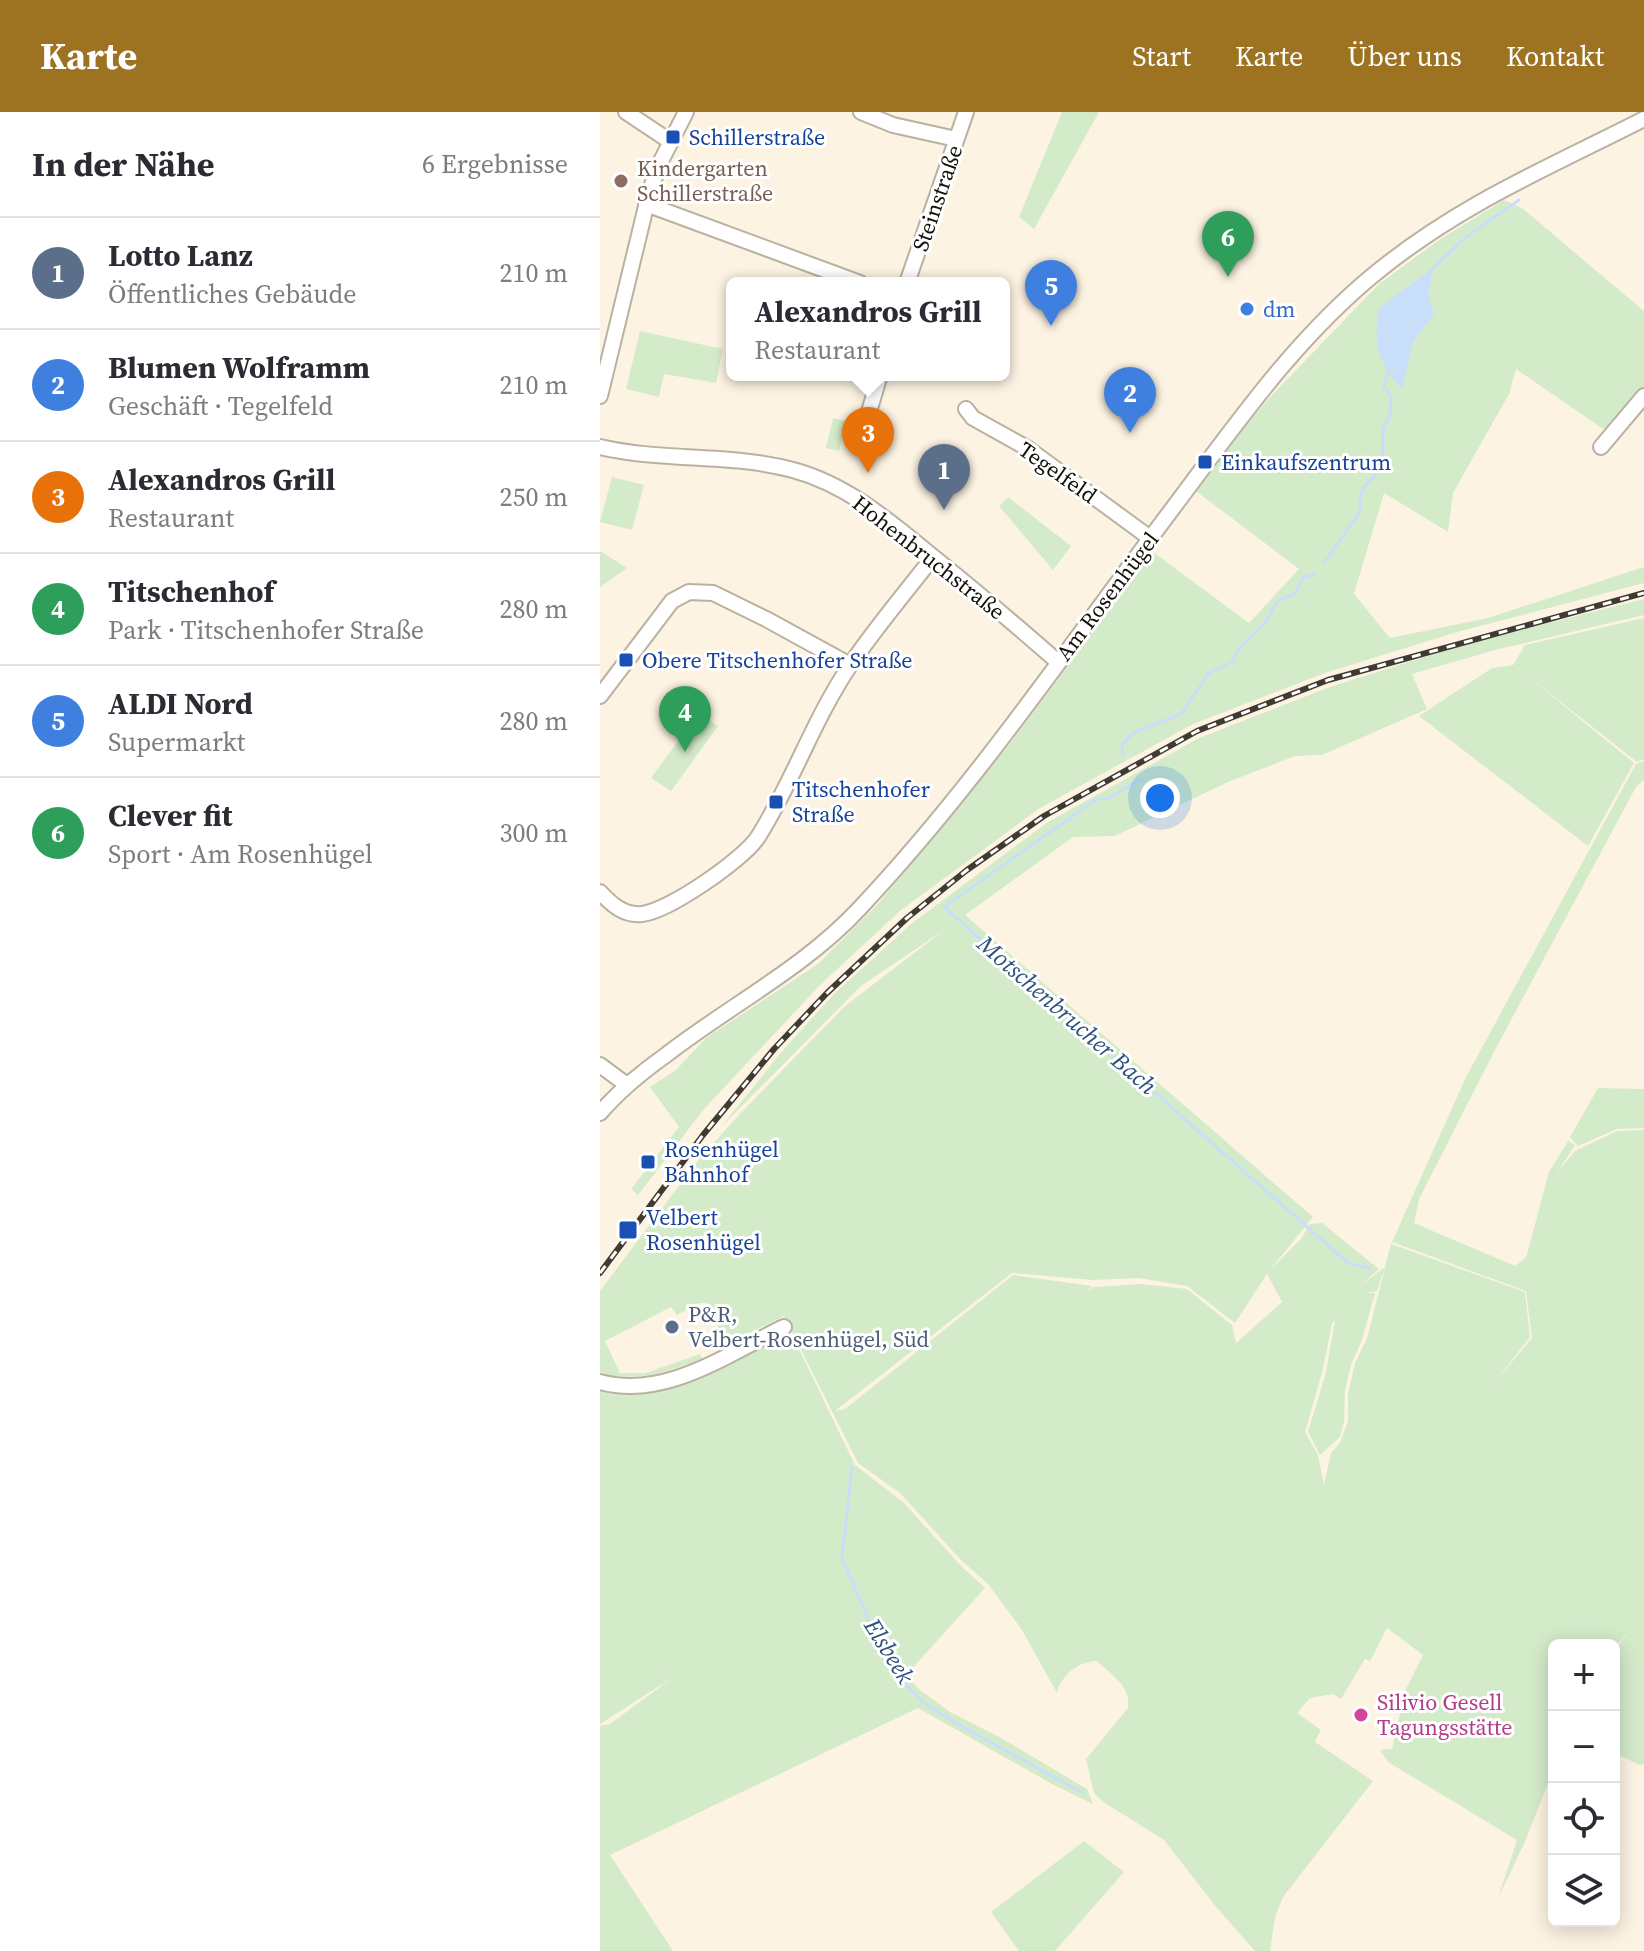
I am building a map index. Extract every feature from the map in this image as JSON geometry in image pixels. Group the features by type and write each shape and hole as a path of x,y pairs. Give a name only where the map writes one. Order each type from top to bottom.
{"street":[{"path":"626,112 671,142"},
{"path":"600,396 646,204 656,172 686,112"},
{"path":"861,112 893,125 956,139"},
{"name":"Steinstraße","path":"909,277 966,112"},
{"name":"Am Rosenhügel","path":"600,1113 627,1085 695,1032 804,959 859,910 1000,740 1258,395 1328,316 1422,236 1503,187 1644,119"},
{"path":"646,204 844,277"},
{"path":"863,432 878,381"},
{"path":"1601,447 1644,396"},
{"name":"Tegelfeld","path":"966,409 973,418 1027,448 1150,538"},
{"name":"Hohenbruchstraße","path":"600,447 640,455 742,460 795,470 833,485 862,502 933,557 1058,662"},
{"path":"600,892 613,906 628,912 642,914 666,906 714,876 756,840 850,665 933,557"},
{"path":"600,696 672,601 689,592 713,593 850,665"},
{"path":"600,1065 627,1085"},
{"path":"600,1382 635,1387 661,1383 711,1363 784,1327"}],"green space":[{"path":"1062,112 1099,112 1034,229 1019,217"},
{"path":"1504,200 1522,208 1644,311 1644,402 1609,433 1516,369 1509,394 1453,493 1448,532 1384,493 1354,594 1390,638 1488,618 1644,567 1644,583 1457,632 1325,673 1193,724 1040,808 901,910 821,984 704,1109 638,1195 631,1189 679,1127 650,1087 676,1070 706,1038 818,964 878,904 1015,737 1153,552 1249,623 1299,569 1192,488 1205,469 1275,392 1379,284 1439,240"},
{"path":"640,331 723,349 716,383 664,374 659,397 626,389"},
{"path":"833,418 846,421 839,451 826,448"},
{"path":"612,477 644,485 632,530 600,522"},
{"path":"1008,497 1071,546 1053,570 999,506"},
{"path":"600,551 627,568 600,587"},
{"path":"1644,599 1644,615 1495,650 1412,674 1427,709 1322,755 1295,756 1228,782 1115,836 1073,837 965,915 1313,1217 1270,1270 1301,1239 1310,1224 1322,1223 1379,1269 1361,1285 1385,1267 1391,1244 1525,1292 1530,1337 1494,1383 1532,1338 1526,1291 1392,1242 1466,1077 1636,764 1644,761 1644,780 1636,787 1496,1048 1419,1199 1414,1223 1515,1266 1526,1258 1549,1172 1568,1141 1575,1145 1557,1173 1575,1151 1617,1131 1644,1130 1644,1764 1620,1756 1620,1644 1630,1631 1620,1642 1620,1639 1548,1639 1548,1783 1498,1898 1517,1840 1388,1762 1380,1750 1392,1749 1405,1691 1423,1655 1387,1628 1370,1661 1365,1659 1341,1699 1333,1694 1310,1698 1297,1713 1321,1730 1315,1742 1373,1781 1283,1897 1275,1917 1270,1951 1255,1951 1164,1840 1094,1793 1086,1759 1128,1708 1123,1687 1097,1661 1077,1666 1067,1675 1057,1693 1022,1630 988,1584 961,1560 900,1493 858,1463 784,1316 729,1343 706,1303 699,1303 677,1315 671,1307 605,1341 620,1373 646,1373 700,1354 702,1359 652,1374 626,1377 600,1372 600,1291 696,1163 736,1118 844,1007 944,930 861,986 722,1126 784,1049 833,995 911,924 1048,822 1199,738 1330,687 1462,645","holes":["1385,1268 1367,1338 1355,1363 1348,1394 1348,1421 1340,1443 1331,1453 1324,1485 1318,1455 1305,1432 1332,1323 1335,1320 1326,1372 1308,1432 1320,1455 1340,1437 1351,1365 1362,1340 1375,1293 1367,1293 1377,1291","1012,1273 1093,1280 1139,1278 1187,1286 1235,1323 1267,1274 1282,1302 1236,1343 1232,1325 1187,1289 1141,1284 1094,1287 1084,1293 1093,1286 1013,1275 845,1409 835,1411"]},
{"path":"1644,618 1644,759 1637,762 1520,670 1634,763 1588,846 1419,716 1492,668 1513,665 1525,645"},
{"path":"699,713 718,726 671,791 651,778"},
{"path":"1598,1088 1644,1089 1644,1128 1617,1129 1578,1146 1570,1137"},
{"path":"786,1334 798,1347 855,1465 904,1503 985,1588 906,1675 920,1690 950,1712 1003,1739 1087,1789 1093,1804 918,1708 610,1855 673,1951 600,1951 600,1726 610,1724 672,1678 600,1724 600,1390 628,1395 701,1374"},
{"path":"1084,1841 1124,1872 1055,1951 1019,1951 991,1912"}],"water":[{"path":"1433,268 1428,296 1434,314 1413,342 1402,389 1379,352 1379,308"}],"waterway":[{"name":"Motschenbrucher Bach","path":"1432,269 1466,237 1519,200"},
{"name":"Motschenbrucher Bach","path":"1324,563 1360,512 1364,487 1379,471 1383,460 1383,428 1390,415 1391,396 1384,387 1388,371"},
{"name":"Motschenbrucher Bach","path":"1123,756 1122,745 1133,733 1181,714 1209,673 1233,661 1243,644 1267,620 1275,605 1295,594 1303,578 1314,574"},
{"name":"Motschenbrucher Bach","path":"1139,780 1109,798 1097,799 944,907 1348,1263 1370,1268"},
{"name":"Elsbeek","path":"852,1467 842,1558 875,1635 904,1683 923,1702 954,1722 1083,1793"}],"railway":[{"path":"600,1273 703,1135 774,1049 827,993 907,918 967,870 1044,816 1197,731 1328,680 1644,593"}],"place":[{"name":"Schillerstraße","path":"673,137"},
{"name":"Kindergarten Schillerstraße","path":"621,181"},
{"name":"Clever fit","path":"1228,277"},
{"name":"dm","path":"1247,309"},
{"name":"ALDI Nord","path":"1051,326"},
{"name":"Blumen Wolframm","path":"1130,433"},
{"name":"Einkaufszentrum","path":"1205,462"},
{"name":"Alexandros Grill","path":"868,473"},
{"name":"Lotto Lanz","path":"944,510"},
{"name":"Obere Titschenhofer Straße","path":"626,660"},
{"name":"Titschenhof","path":"685,752"},
{"name":"Titschenhofer Straße","path":"776,802"},
{"name":"Rosenhügel Bahnhof","path":"648,1162"},
{"name":"Velbert Rosenhügel","path":"628,1230"},
{"name":"P&R, Velbert-Rosenhügel, Süd","path":"672,1327"},
{"name":"Silivio Gesell Tagungsstätte","path":"1361,1715"}]}
